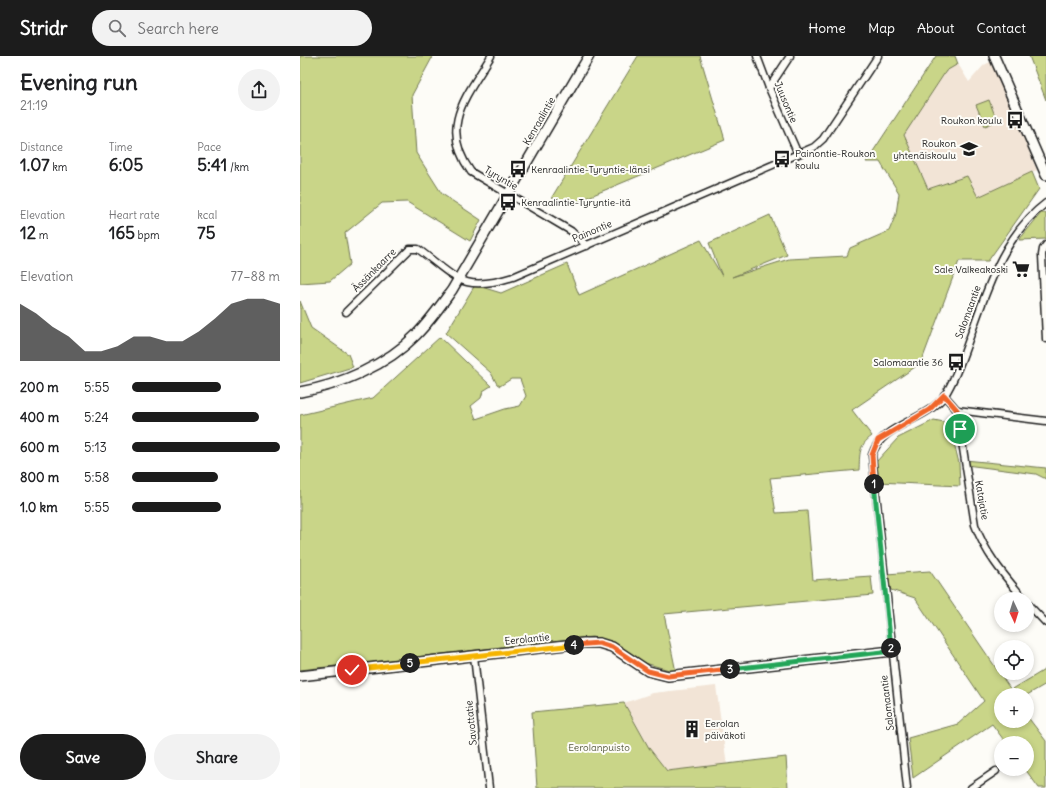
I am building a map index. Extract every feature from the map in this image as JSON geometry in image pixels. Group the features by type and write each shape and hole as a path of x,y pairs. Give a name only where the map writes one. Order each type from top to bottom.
{"street":[{"name":"Tyryntie","path":"491,56 458,115 456,138 463,161 471,172 571,231 586,246"},
{"name":"Kenraalintie","path":"458,279 589,56"},
{"name":"Juusontie","path":"757,56 769,88 798,154"},
{"path":"769,88 790,56"},
{"name":"Painontie","path":"458,279 476,285 491,284 513,277 814,147 823,140 878,56"},
{"path":"994,56 1045,171"},
{"name":"Salomaantie","path":"907,788 872,455 878,440 929,410 944,395 956,374 1000,257 1031,216 1046,203"},
{"path":"1046,245 1043,249 1042,256 1046,339"},
{"name":"Ässänkaarre","path":"346,312 410,249 418,250 458,279"},
{"path":"300,392 334,384 361,374 388,356 415,336 435,314 458,279"},
{"path":"944,395 957,410 1046,421"},
{"name":"Katajatie","path":"957,410 975,525 982,543 993,561 1018,592"},
{"path":"1034,610 1046,623"},
{"name":"Eerolantie","path":"300,676 599,643 612,647 648,671 668,676 892,651"},
{"name":"Savottatie","path":"474,656 489,788"},
{"path":"971,788 994,772"}],"shaded area":[{"name":"Roukon yhtenäiskoulu","path":"992,61 1037,170 978,198 931,195 904,135 946,70 958,64 969,82 984,65"},
{"path":"716,686 727,765 667,771 649,748 624,703 653,693"}],"green space":[{"path":"300,56 433,56 412,95 416,153 442,194 481,220 470,241 407,202 382,203 345,233 350,264 330,281 300,283"},
{"path":"638,56 700,56 725,140 569,205 552,197"},
{"path":"936,56 955,56 958,64 946,71 904,135 928,189 967,176 978,197 1032,172 1039,189 988,261 959,261 921,363 852,410 872,436 864,443 862,447 859,470 770,478 776,513 807,511 813,580 871,576 873,595 664,614 676,672 645,663 617,644 592,637 300,670 300,415 373,398 440,337 491,386 483,391 481,398 471,406 476,419 505,409 520,406 526,396 520,379 511,379 500,386 497,384 491,373 446,333 475,285 501,293 567,264 579,295 701,240 722,276 709,243 770,215 787,255 732,277 789,259 847,256 850,248 889,231 896,214 899,193 880,162 866,162"},
{"path":"1029,56 1046,56 1046,100"},
{"path":"989,100 997,121 985,126 976,105"},
{"path":"1041,213 1046,213 1046,239 1019,240"},
{"path":"300,301 311,328 348,354 353,367 300,383"},
{"path":"934,420 949,423 959,463 960,486 878,482 876,462 898,438"},
{"path":"965,460 1046,468 1046,479 1036,474 966,465"},
{"path":"930,571 994,665 994,680 1004,680 1010,688 994,688 994,727 992,724 913,778 908,738 958,724 984,701 915,598 891,590 886,574"},
{"path":"1046,669 1046,684 1034,691 1034,688 1014,688 1028,680 1034,680 1034,676"},
{"name":"Eerolanpuisto","path":"624,703 649,748 667,771 786,757 788,788 537,788 532,712"},
{"path":"1034,725 1046,741 1046,788 1039,788 1030,776 1034,776 1034,736 1001,736 995,728 1034,728"}],"place":[{"name":"Roukon koulu","path":"1015,120"},
{"name":"Roukon yhtenäiskoulu","path":"969,149"},
{"name":"Painontie-Roukon koulu","path":"782,159"},
{"name":"Kenraalintie-Tyryntie-länsi","path":"518,169"},
{"name":"Kenraalintie-Tyryntie-itä","path":"508,202"},
{"name":"Sale Valkeakoski","path":"1021,269"},
{"name":"Salomaantie 36","path":"956,362"},
{"name":"Eerolan päiväkoti","path":"692,729"}],"route":[{"path":"352,670 599,643 612,647 648,671 668,676 892,651 872,465 874,446 878,440 890,432 912,421 929,410 938,403 944,395 957,410 960,429"}]}
